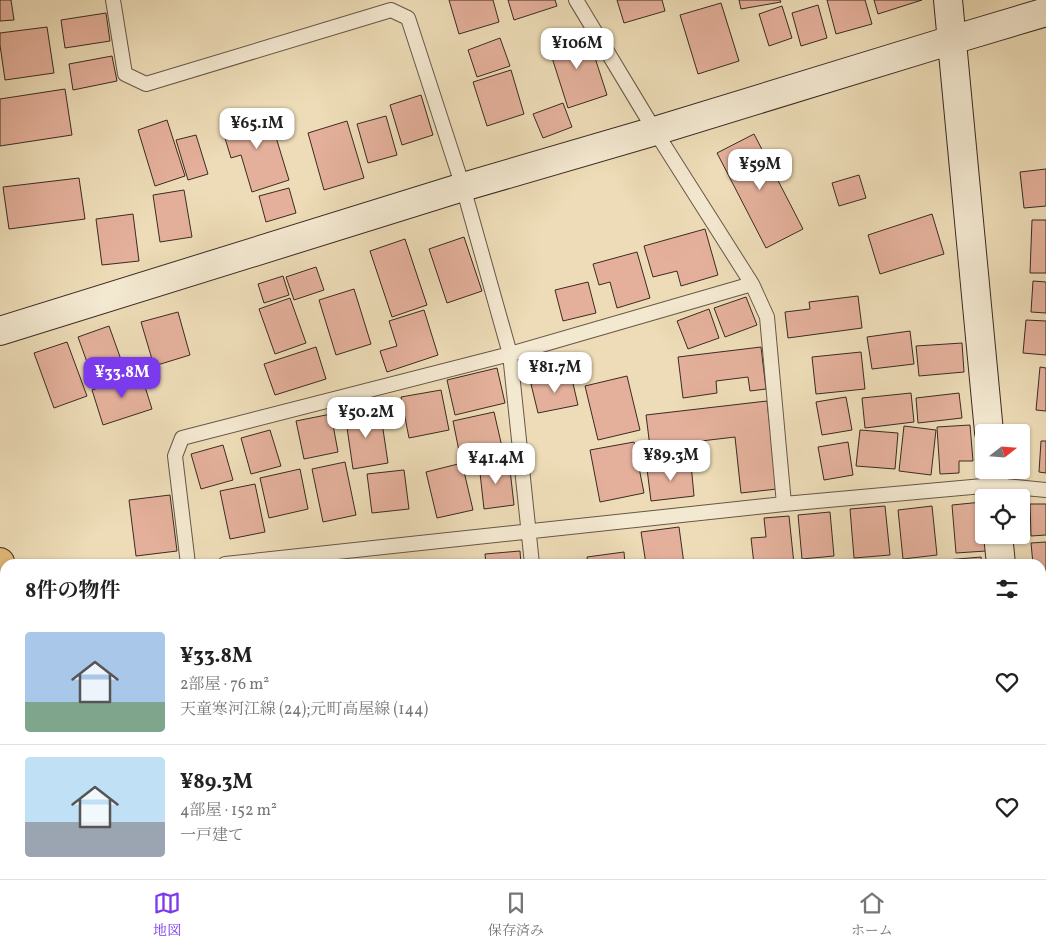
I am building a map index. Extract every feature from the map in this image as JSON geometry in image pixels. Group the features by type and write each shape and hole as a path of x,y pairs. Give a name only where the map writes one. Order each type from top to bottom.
{"street":[{"path":"948,0 988,424"},
{"path":"0,331 463,187 655,131 1046,12"},
{"path":"999,544 1000,559"}],"lane":[{"path":"114,0 125,74 146,84 391,10 408,18 463,187 510,354 532,559"},
{"path":"576,0 655,131 752,284 767,317 784,504"},
{"path":"187,559 175,456 182,438 510,354 752,284"},
{"path":"273,559 784,504 994,484 1046,490"}],"building":[{"path":"0,0 11,0 14,20 0,21"},
{"path":"449,0 493,0 499,22 459,34"},
{"path":"508,0 555,0 557,6 514,20"},
{"path":"617,0 662,0 665,11 624,23"},
{"path":"739,0 780,0 781,2 741,9"},
{"path":"827,0 865,0 872,24 836,34"},
{"path":"874,0 922,0 878,14"},
{"path":"721,3 739,61 698,74 680,15"},
{"path":"818,5 827,38 801,46 792,13"},
{"path":"782,6 792,38 769,46 759,14"},
{"path":"106,13 110,41 65,48 61,20"},
{"path":"47,27 54,73 5,80 0,33"},
{"path":"587,33 607,95 568,108 548,45"},
{"path":"500,38 510,66 477,77 468,50"},
{"path":"112,56 117,81 73,90 69,64"},
{"path":"511,70 524,114 487,126 473,82"},
{"path":"65,89 72,135 0,146 0,99"},
{"path":"421,95 433,135 402,145 390,105"},
{"path":"563,103 572,127 543,138 533,114"},
{"path":"268,111 289,180 252,192 241,155 231,158 221,125"},
{"path":"386,116 397,155 368,163 357,124"},
{"path":"167,120 185,176 155,186 138,130"},
{"path":"347,121 364,178 324,190 308,133"},
{"path":"754,134 803,229 766,248 717,153"},
{"path":"196,135 208,174 188,180 176,140"},
{"path":"1046,169 1046,206 1024,208 1020,172"},
{"path":"859,175 866,198 839,206 832,183"},
{"path":"79,178 85,219 9,229 3,187"},
{"path":"289,188 296,213 266,222 259,196"},
{"path":"184,190 192,237 160,242 153,195"},
{"path":"133,214 139,261 102,265 96,219"},
{"path":"932,214 944,254 880,274 868,235"},
{"path":"1032,220 1046,220 1046,273 1030,273"},
{"path":"705,229 718,275 681,286 677,271 653,277 644,246"},
{"path":"464,237 482,291 447,303 429,249"},
{"path":"405,239 427,305 392,317 370,251"},
{"path":"637,252 650,298 617,308 610,282 599,285 593,264"},
{"path":"316,267 324,290 294,300 286,277"},
{"path":"283,276 289,295 264,303 258,284"},
{"path":"1033,281 1046,282 1046,313 1031,312"},
{"path":"588,282 596,313 563,321 555,290"},
{"path":"354,289 371,344 336,355 319,300"},
{"path":"858,296 862,328 788,338 785,312 810,309 809,302"},
{"path":"746,297 757,325 725,337 714,308"},
{"path":"290,298 306,343 275,354 259,309"},
{"path":"709,309 719,338 688,349 677,321"},
{"path":"424,310 438,355 387,372 380,351 397,346 389,321"},
{"path":"178,312 190,355 154,366 141,322"},
{"path":"1026,320 1046,321 1046,355 1023,353"},
{"path":"109,326 124,368 93,379 78,337"},
{"path":"910,331 914,364 872,369 867,337"},
{"path":"67,342 87,396 54,408 34,353"},
{"path":"962,343 964,372 919,376 916,346"},
{"path":"316,347 326,379 275,395 264,364"},
{"path":"761,347 766,389 750,391 748,377 716,381 717,393 683,398 678,357"},
{"path":"861,352 865,389 816,394 812,357"},
{"path":"1040,367 1046,368 1046,411 1036,410"},
{"path":"497,368 505,403 455,415 447,380"},
{"path":"141,374 152,409 103,425 92,390"},
{"path":"571,375 578,405 538,413 531,384"},
{"path":"627,376 640,430 598,440 585,386"},
{"path":"441,390 449,430 409,438 401,397"},
{"path":"911,393 914,422 865,428 862,398"},
{"path":"959,393 962,418 918,423 916,398"},
{"path":"846,397 852,430 822,435 816,402"},
{"path":"767,401 777,489 741,493 735,437 650,447 646,415"},
{"path":"380,409 388,463 353,469 345,414"},
{"path":"494,412 502,447 460,456 453,421"},
{"path":"331,414 338,452 304,459 296,421"},
{"path":"970,425 973,461 959,461 959,473 940,474 937,427"},
{"path":"904,426 936,430 931,475 899,471"},
{"path":"270,430 281,466 251,474 241,438"},
{"path":"860,430 898,433 895,469 856,466"},
{"path":"1041,441 1046,441 1046,473 1039,472"},
{"path":"634,442 644,493 600,502 590,450"},
{"path":"848,442 853,475 824,480 818,447"},
{"path":"223,445 233,480 201,489 191,454"},
{"path":"509,461 514,505 484,509 479,464"},
{"path":"345,462 356,515 323,522 312,469"},
{"path":"462,463 473,510 437,518 426,472"},
{"path":"691,464 694,496 651,501 647,469"},
{"path":"300,469 308,509 269,518 260,478"},
{"path":"404,470 409,509 372,513 367,474"},
{"path":"255,484 265,532 230,539 220,491"},
{"path":"170,495 177,551 136,556 129,500"},
{"path":"975,503 975,544 985,544 986,551 956,553 952,505"},
{"path":"1030,504 1046,504 1046,535 1031,536"},
{"path":"885,506 890,555 854,558 850,509"},
{"path":"932,506 937,555 903,559 898,510"},
{"path":"830,512 834,556 802,559 798,515"},
{"path":"789,516 793,559 753,559 751,538 766,537 764,518"},
{"path":"679,527 683,559 645,559 641,532"},
{"path":"1046,542 1046,559 1033,559 1031,543"},
{"path":"520,551 521,559 486,559 485,554"},
{"path":"624,552 625,559 587,559 587,557"},
{"path":"981,557 981,559 958,559"}]}
